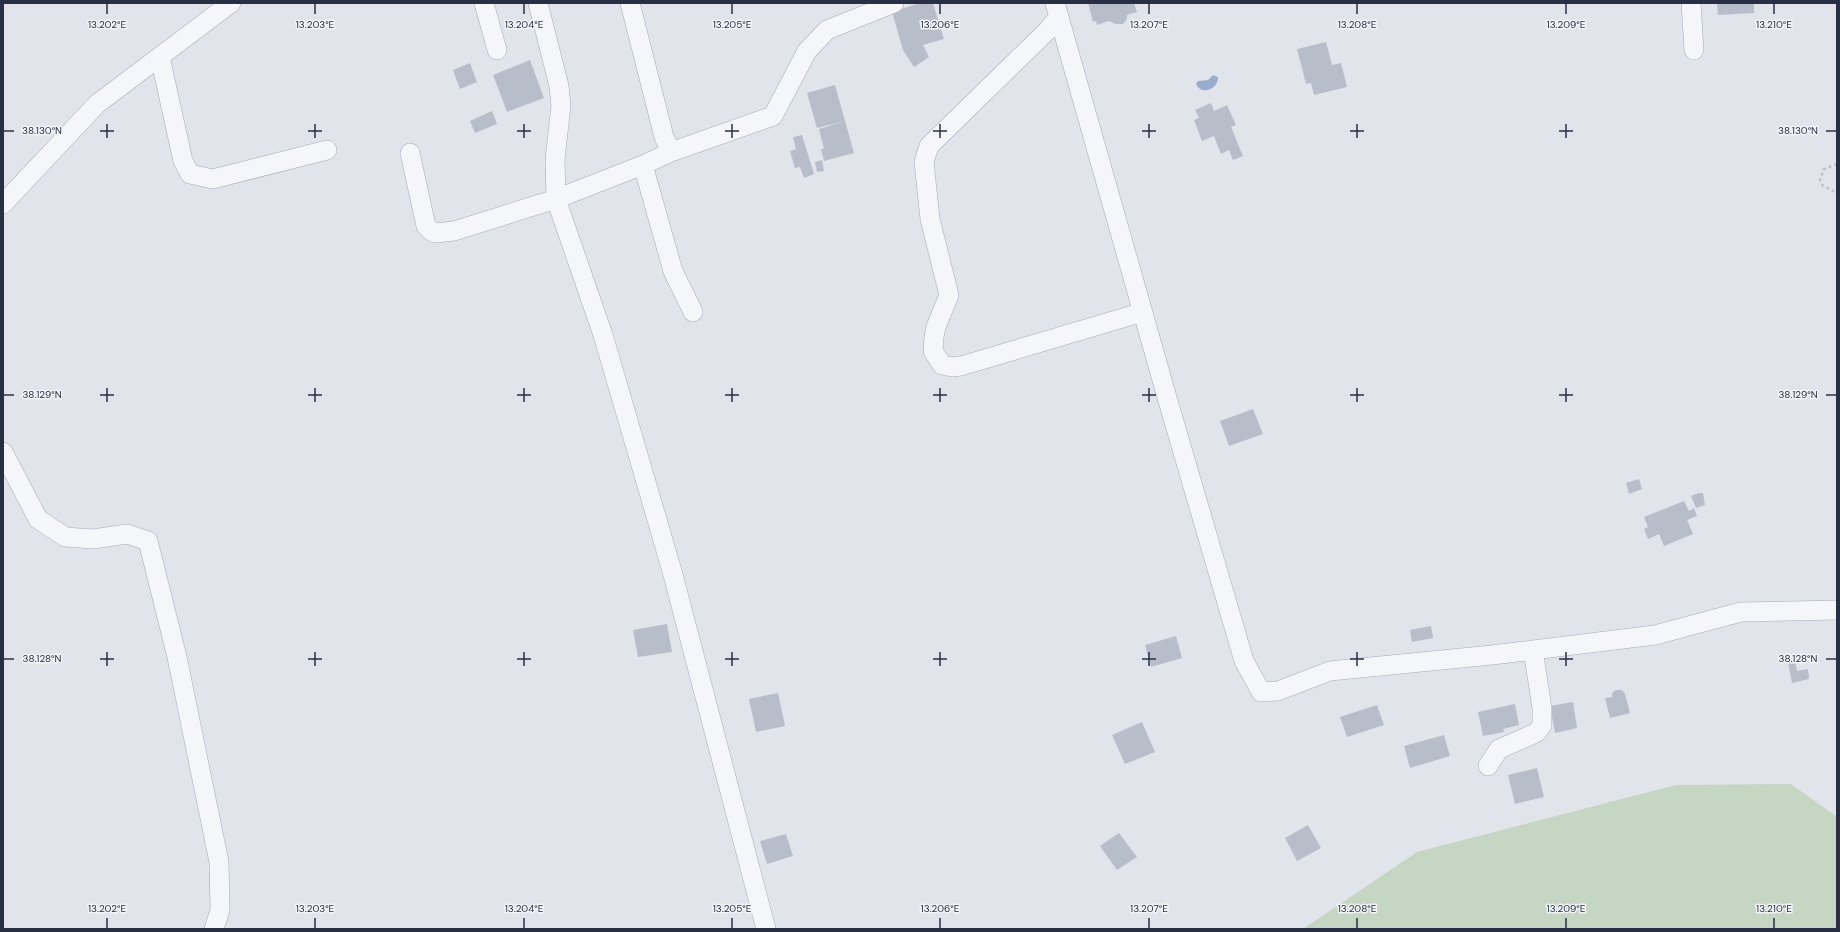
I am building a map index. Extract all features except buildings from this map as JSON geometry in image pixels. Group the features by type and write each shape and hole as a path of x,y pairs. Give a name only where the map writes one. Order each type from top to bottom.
{"street":[{"path":"3,204 97,104 231,3"},
{"path":"484,3 497,50"},
{"path":"538,3 559,86 561,106 555,159 556,198 603,335 672,571 766,929"},
{"path":"630,3 664,137 670,152"},
{"path":"410,153 426,226 435,233 454,231 556,198 643,165 670,152 773,116 807,51 827,30 894,3"},
{"path":"1691,3 1694,50"},
{"path":"1057,10 1244,661 1260,692 1278,691 1330,671 1533,650 1655,634 1742,612 1837,610"},
{"path":"1057,10 1048,30 929,146 924,162 930,219 949,295 936,326 933,350 942,365 952,367 961,366 1143,312"},
{"path":"160,57 183,161 190,174 213,179 327,150"},
{"path":"643,165 673,271 693,312"},
{"path":"3,452 38,519 65,537 93,539 127,534 148,541 177,657 219,862 220,910 214,929"},
{"path":"1488,766 1499,749 1530,736 1537,732 1542,725 1542,708 1533,650"}],"path":[{"path":"1837,164 1824,169 1820,180 1823,186 1837,193"}],"green space":[{"path":"1791,784 1837,817 1837,929 1303,929 1417,852 1676,785"}],"water":[{"path":"1213,75 1218,77 1218,81 1213,88 1209,90 1202,90 1198,88 1196,84 1198,81 1208,80"}]}
